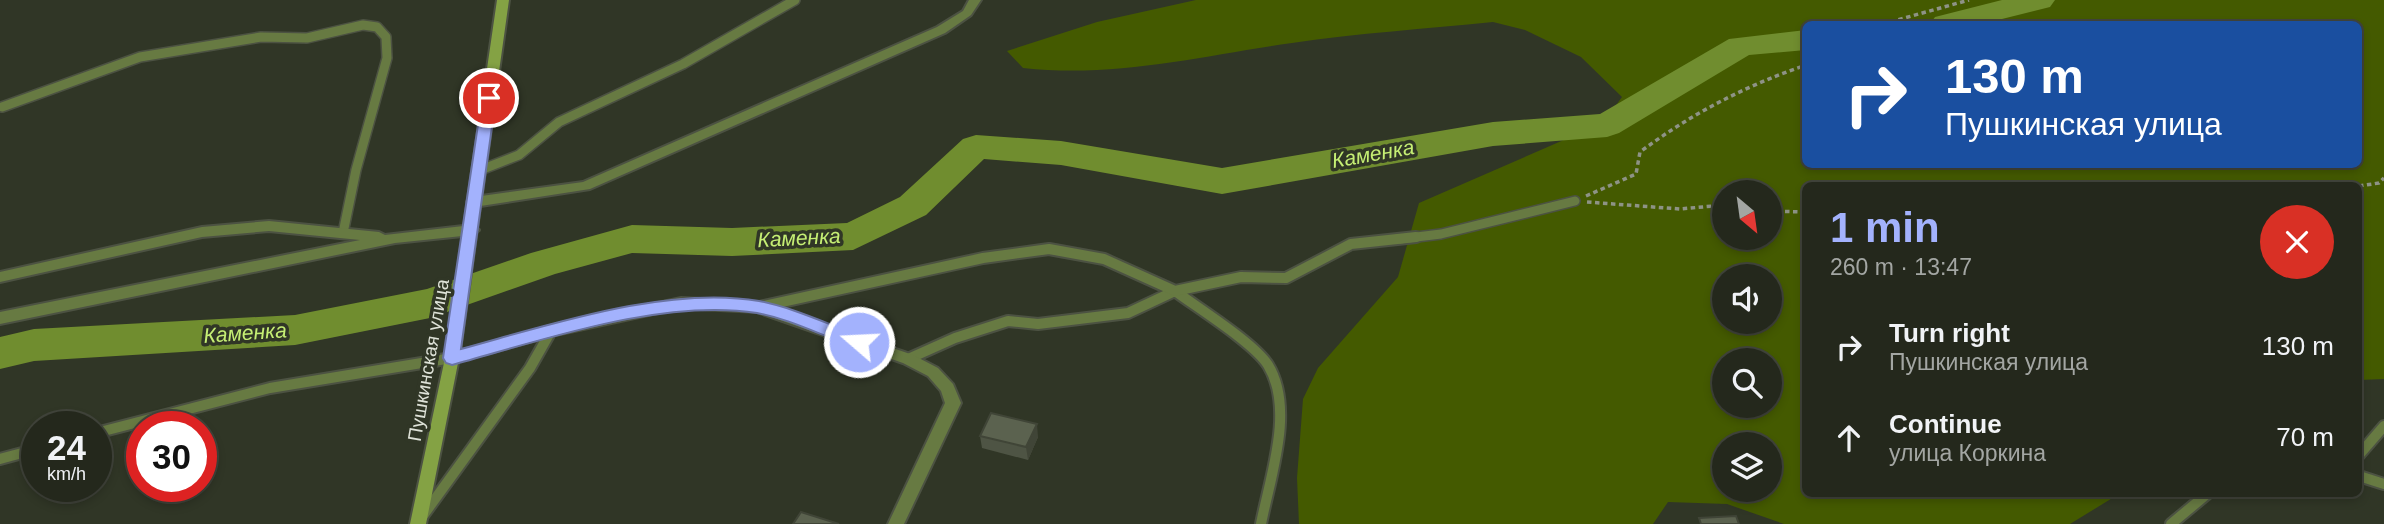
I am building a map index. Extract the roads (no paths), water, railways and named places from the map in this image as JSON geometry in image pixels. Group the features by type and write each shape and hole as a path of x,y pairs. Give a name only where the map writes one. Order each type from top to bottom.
{"main road":[{"name":"Пушкинская улица","path":"418,524 452,358 503,0"}],"street":[{"path":"474,202 585,186 940,30 967,13 975,0"},
{"path":"0,277 202,232 269,226 395,238"},
{"path":"0,318 395,238 472,230"},
{"path":"759,307 908,359 933,372 948,388 953,403 895,524"}],"lane":[{"path":"478,171 519,155 559,122 594,108 683,64 796,0"},
{"path":"2,107 140,57 261,37 307,38 363,25 377,27 386,37 387,58 356,170 343,233"},
{"path":"908,359 955,338 1008,321 1038,324 1128,313 1175,291 1241,277 1286,278 1351,244 1441,234 1575,201"},
{"path":"112,429 270,388 452,358 551,331 681,303 759,307 983,258 1049,249 1104,259 1175,291 1267,363 1276,382 1280,420 1261,524"},
{"path":"418,524 530,368 551,331"},
{"path":"2362,452 2384,426"},
{"path":"0,459 21,453"},
{"path":"2362,477 2384,484"},
{"path":"2171,524 2203,497"}],"waterway":[{"name":"Каменка","path":"1958,21 2039,0"},
{"name":"Каменка","path":"0,353 34,345 295,330 430,303 545,263 632,239 732,242 853,236 913,206 976,147 1061,153 1222,181 1493,134 1607,125 1741,46 1802,40"}]}
